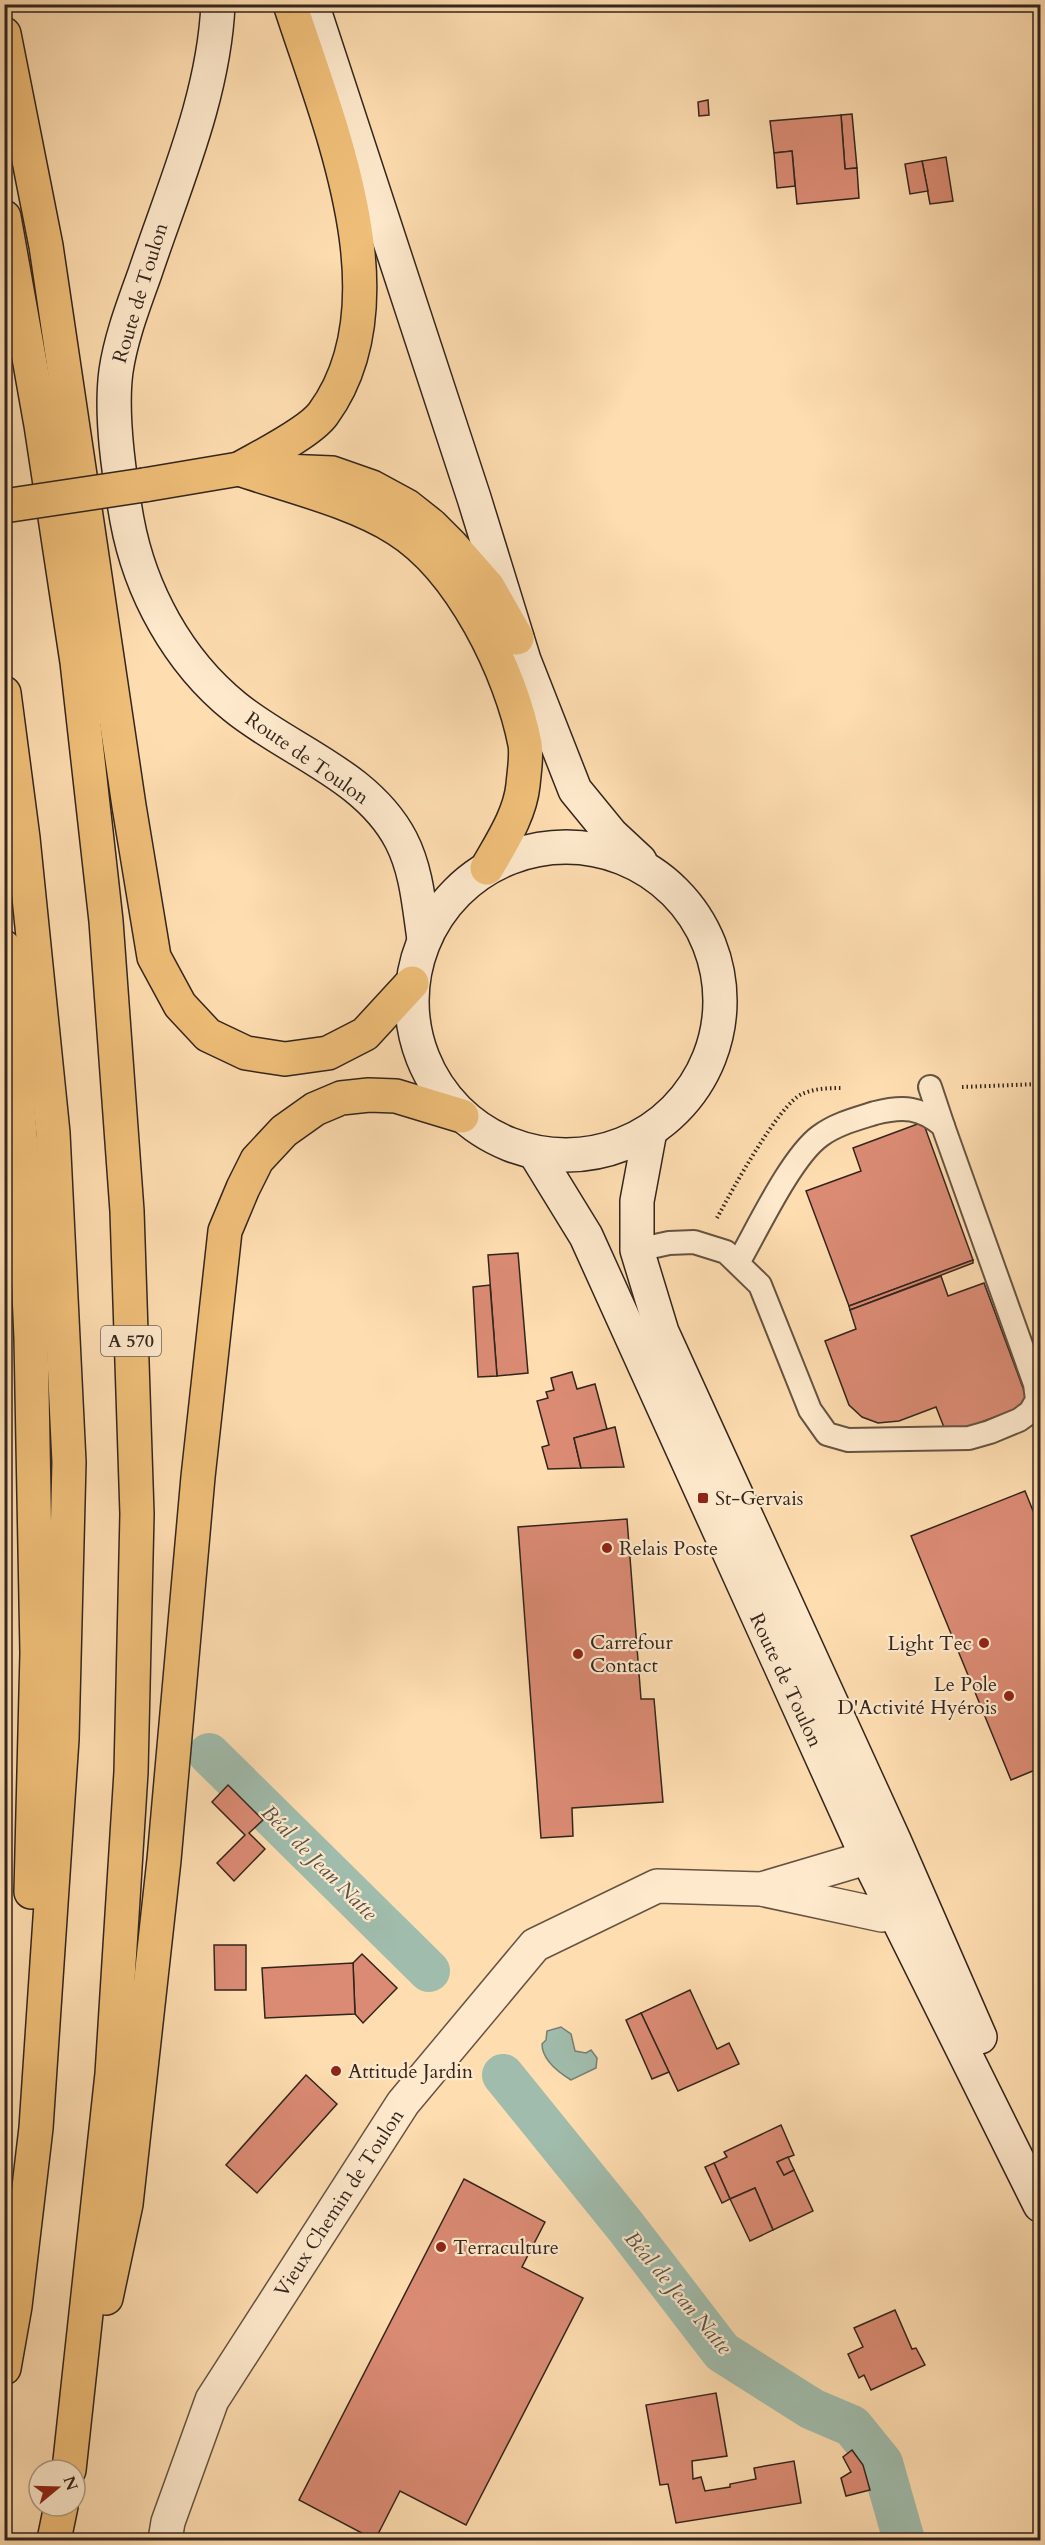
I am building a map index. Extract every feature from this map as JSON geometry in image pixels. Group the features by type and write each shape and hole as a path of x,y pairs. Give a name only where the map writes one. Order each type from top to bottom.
{"highway":[{"path":"239,469 288,441 322,416 346,371 355,336 361,296 358,246 344,168 290,4"},
{"path":"4,34 46,246 129,806 154,957 180,1005 208,1035 246,1053 285,1059 328,1053 365,1034 412,983"},
{"name":"A 570","path":"4,217 41,425 77,662 106,921 127,1211 137,1514 131,1772 112,2074 70,2458"},
{"path":"239,469 369,513 399,530 445,573 470,607 488,639 503,675 525,746 523,788 509,830 487,868"},
{"path":"4,506 239,469 332,473 372,487 407,507 451,545 488,587 518,638"},
{"path":"4,693 23,838 53,1133 69,1462 62,1738 36,2128 15,2306 4,2367"},
{"path":"4,947 24,1180 31,1338 37,1653 29,1945 36,2128"},
{"path":"72,2458 126,2204 164,1860 198,1477 225,1231 257,1160 284,1131 315,1109 341,1098 369,1095 416,1101 462,1116"},
{"path":"54,2541 59,2518"}],"main road":[{"name":"Route de Toulon","path":"218,4 217,33 210,78 127,323 116,371 117,439 128,522 138,564 157,612 208,682 235,707 315,759 367,797 382,813 400,840 413,869 424,939"},
{"path":"312,4 471,487 518,638 575,790 611,834 656,876 691,911 714,956 720,1005 711,1055 687,1098 650,1131 614,1149 575,1156 535,1153 496,1139 462,1116 432,1078 414,1032 412,983 424,939 450,898 487,868 528,851 572,846 616,855 656,876"},
{"name":"Route de Toulon","path":"650,1131 637,1201 637,1250 662,1332 881,1849 897,1899 1041,2205"},
{"name":"Route de Toulon","path":"535,1153 585,1236 881,1849 953,1975 1041,2176"},
{"path":"761,1889 881,1849"},
{"name":"Vieux Chemin de Toulon","path":"165,2541 168,2522 212,2400 403,2103 535,1945 657,1887 761,1889"},
{"path":"761,1889 882,1915 897,1899 953,1975"}],"lane":[{"path":"637,1250 669,1242 694,1242 726,1252 738,1263 760,1285 810,1410 827,1434 848,1440 969,1438 1019,1420 1030,1412 1037,1400 1035,1384 930,1087"},
{"path":"738,1263 798,1158 820,1136 848,1121 892,1109 912,1109 930,1115 943,1126"}],"shaded area":[{"path":"561,2027 571,2034 575,2051 586,2053 591,2050 597,2058 596,2068 571,2080 552,2065 543,2050 542,2044 546,2040 547,2031"}],"building":[{"path":"708,100 709,115 699,116 698,102"},
{"path":"852,114 857,168 845,169 841,115"},
{"path":"841,115 845,169 857,168 859,198 797,204 792,151 774,153 770,121"},
{"path":"792,151 795,186 777,188 774,153"},
{"path":"946,157 953,201 930,204 922,161"},
{"path":"922,161 928,191 910,194 905,164"},
{"path":"923,1122 973,1260 849,1306 806,1191 861,1171 853,1148"},
{"path":"518,1253 528,1373 497,1376 488,1255"},
{"path":"973,1260 973,1263 850,1310 849,1306"},
{"path":"941,1276 948,1296 984,1283 1029,1404 947,1435 936,1407 899,1421 878,1423 862,1417 849,1405 825,1341 856,1329 850,1310"},
{"path":"490,1285 497,1376 478,1377 473,1287"},
{"path":"572,1372 577,1389 595,1384 607,1429 574,1438 581,1468 548,1469 542,1447 549,1445 537,1401 548,1398 546,1392 554,1390 551,1378"},
{"path":"615,1427 624,1467 581,1468 574,1438"},
{"name":"Le Pole D'Activité Hyérois","path":"1025,1491 1040,1528 1040,1768 1011,1780 911,1536"},
{"path":"627,1519 641,1699 654,1699 663,1802 572,1808 573,1836 541,1838 518,1527"},
{"path":"228,1785 263,1820 249,1833 265,1849 234,1881 217,1863 245,1835 212,1802"},
{"path":"214,1945 246,1945 246,1990 215,1990"},
{"path":"362,1954 397,1988 363,2023 355,2014 353,1963"},
{"path":"353,1963 355,2014 265,2018 262,1968"},
{"path":"690,1990 717,2049 729,2043 739,2064 678,2091 641,2013"},
{"path":"641,2013 669,2072 652,2079 626,2020"},
{"path":"306,2075 337,2104 257,2193 226,2165"},
{"path":"781,2125 794,2155 777,2162 784,2175 794,2170 813,2211 773,2230 755,2188 730,2199 714,2163 727,2157 724,2152"},
{"path":"788,2157 794,2170 784,2175 777,2162"},
{"path":"714,2163 730,2199 722,2203 705,2167"},
{"path":"464,2179 545,2222 522,2267 583,2298 466,2525 400,2491 375,2540 299,2500"},
{"path":"755,2188 773,2230 750,2241 730,2199"},
{"path":"895,2310 912,2349 916,2348 925,2365 871,2390 864,2375 859,2378 848,2354 863,2347 854,2328"},
{"path":"716,2393 727,2456 692,2461 693,2479 701,2477 705,2491 730,2487 730,2484 756,2479 754,2468 794,2461 801,2503 676,2523 668,2484 660,2485 646,2405"},
{"path":"852,2450 863,2465 870,2490 846,2496 841,2478 851,2472 843,2457"},
{"path":"852,2534 853,2540 804,2540"}],"waterway":[{"name":"Béal de Jean Natte","path":"209,1754 429,1971"},
{"name":"Béal de Jean Natte","path":"503,2075 626,2227 722,2352 812,2409 852,2426 882,2463 904,2540"}],"place":[{"name":"St-Gervais","path":"703,1498"},
{"name":"Relais Poste","path":"607,1548"},
{"name":"Light Tec","path":"984,1643"},
{"name":"Carrefour Contact","path":"578,1654"},
{"name":"Le Pole D'Activité Hyérois","path":"1009,1696"},
{"name":"Attitude Jardin","path":"336,2071"},
{"name":"Terraculture","path":"441,2247"}]}
